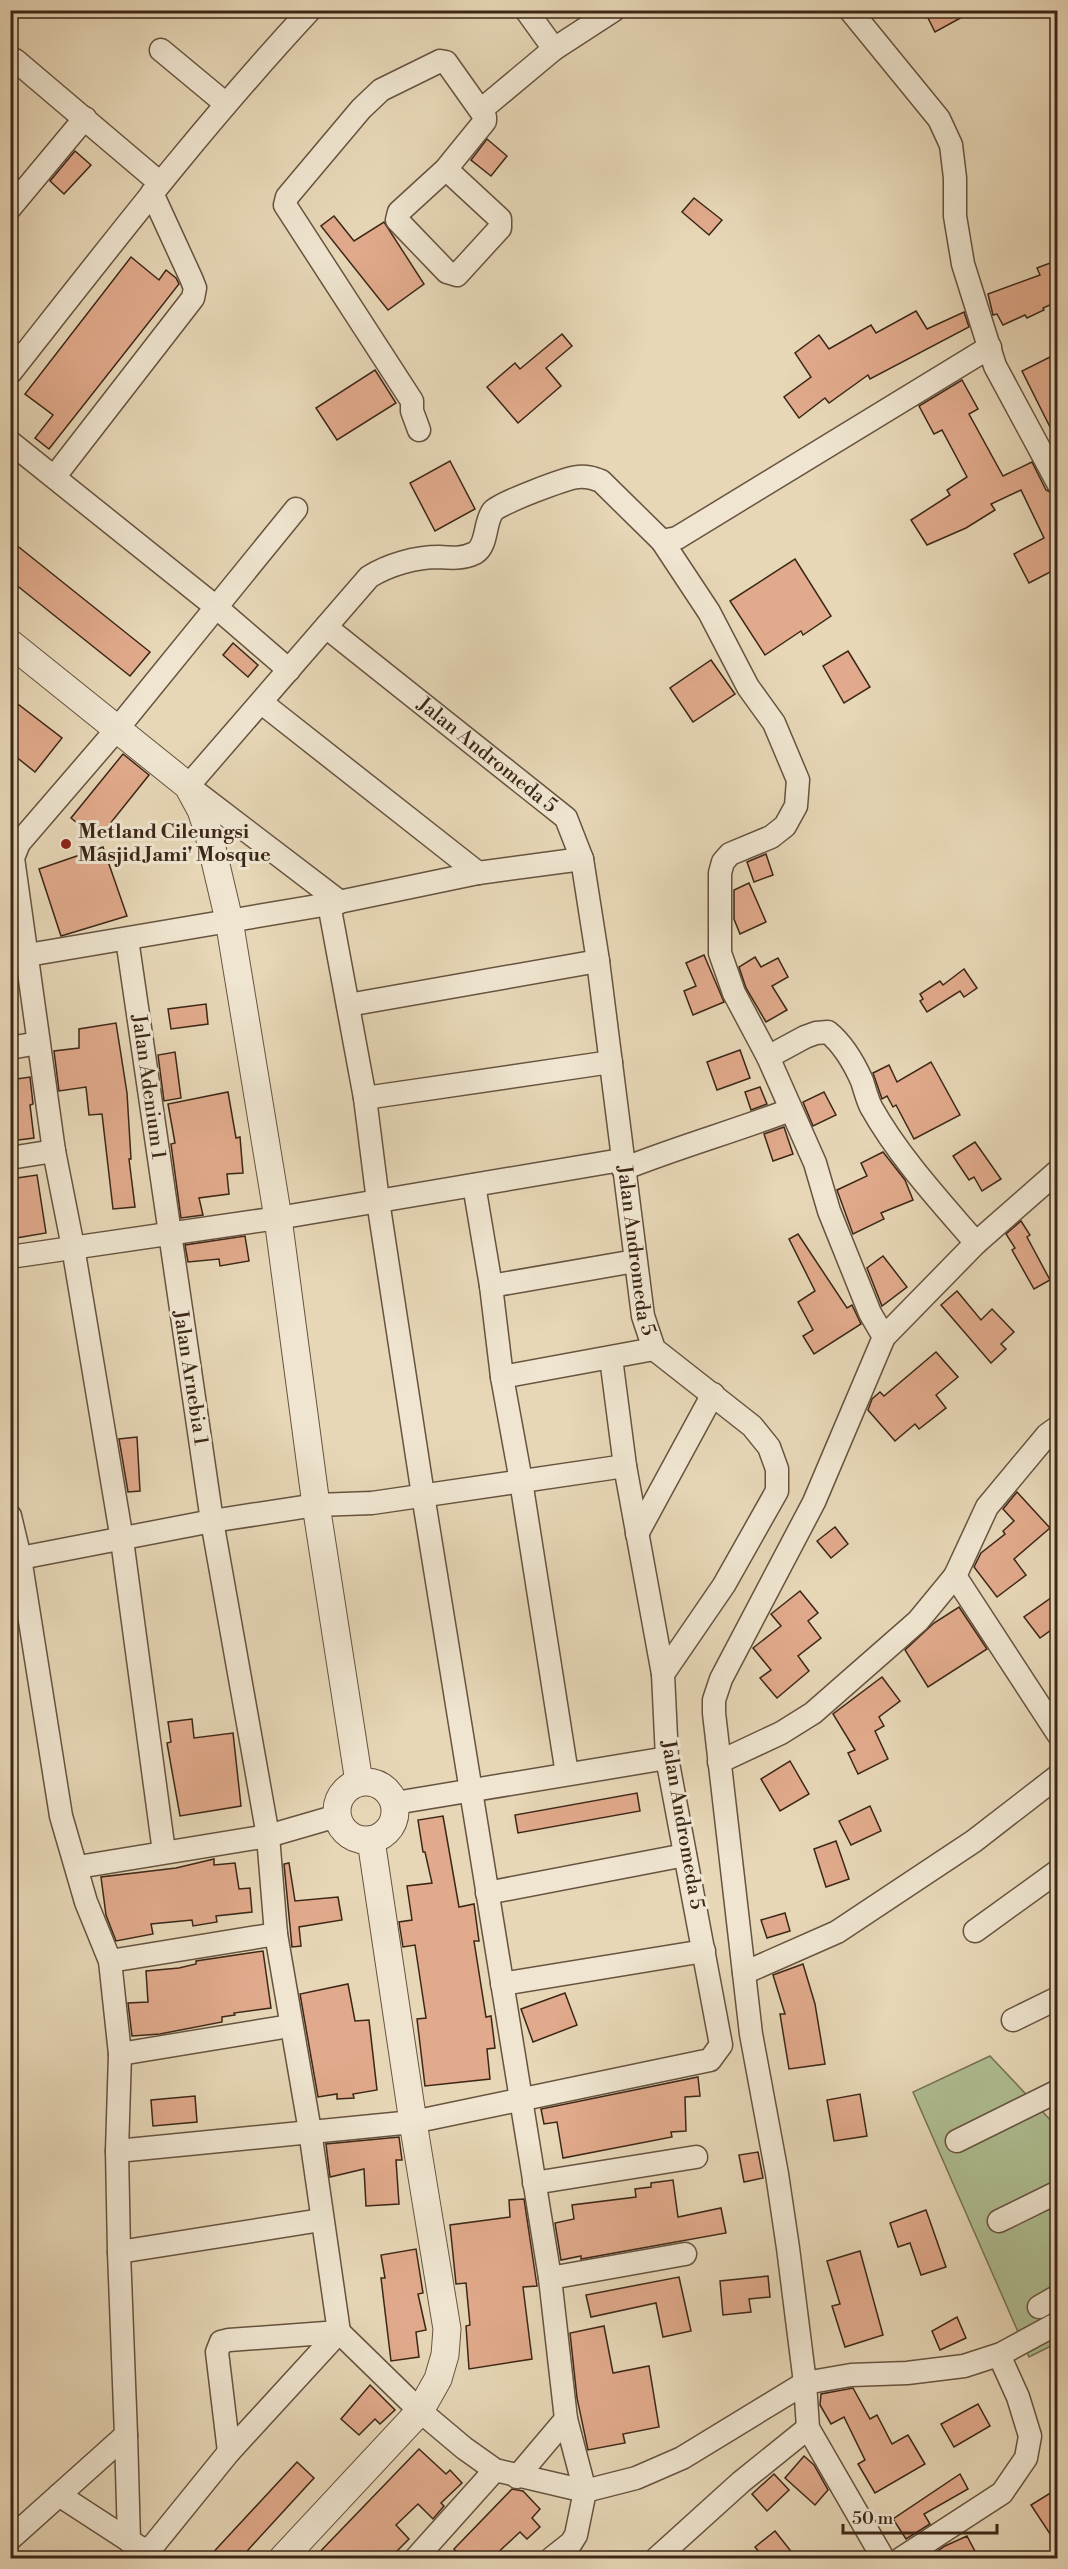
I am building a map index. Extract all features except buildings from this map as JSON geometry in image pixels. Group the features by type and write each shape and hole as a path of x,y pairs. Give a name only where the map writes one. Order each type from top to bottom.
{"street":[{"path":"10,373 156,188 226,104 310,10"},
{"path":"526,10 554,49"},
{"path":"481,110 554,49 614,10"},
{"path":"850,10 939,120 951,145 956,216 963,264 995,366 1058,483"},
{"path":"161,50 226,104"},
{"path":"10,60 15,60 85,118 156,188 195,288 193,298 55,476"},
{"path":"419,430 412,411 412,401 285,205 287,196 361,109 381,90 440,61 446,62 481,110 485,121 446,170 399,212 397,220 447,272 457,274 500,228 501,223 500,219 446,170"},
{"path":"14,197 85,118"},
{"path":"662,541 677,538 990,347"},
{"path":"10,442 216,607 289,670"},
{"path":"188,786 369,577 384,567 439,557 451,560 476,552 482,543 488,520 501,504 575,477 589,476 601,481 662,541 710,612 748,687 774,723 798,780 795,806 785,826 771,837 730,854 723,862 720,873 720,953 734,993 783,1087 790,1110 815,1163 829,1211 870,1312 884,1337"},
{"path":"164,1852 122,1540 73,1247 54,1151 38,1043 19,957 13,849 118,728 296,509"},
{"name":"Jalan Andromeda 5","path":"326,627 566,818 582,859 598,961 634,1261 643,1316 654,1349 752,1426 769,1447 777,1469 777,1491 724,1585 663,1674 667,1758 721,2045 710,2060 520,2099"},
{"path":"10,643 334,903 423,1495 550,2278 566,2419 585,2491 576,2535 571,2543 552,2559"},
{"path":"262,703 478,873"},
{"path":"188,786 201,810 208,831 230,921 278,1218 316,1505 358,1782"},
{"path":"19,957 334,903 478,873 582,859"},
{"name":"Jalan Adenium 1","path":"127,939 168,1234"},
{"path":"348,1005 598,961"},
{"path":"768,1057 816,1033 828,1032 837,1040 850,1058 870,1106 898,1148 976,1243"},
{"path":"10,1048 38,1043"},
{"path":"365,1098 611,1062"},
{"path":"10,1257 622,1164 716,1134 734,1131 790,1110"},
{"path":"10,1158 54,1151"},
{"path":"883,2559 808,2428 805,2383 779,2184 751,2034 714,1713 717,1688 814,1502 884,1337 976,1243 1058,1171"},
{"path":"474,1185 491,1286 502,1377 521,1481 567,1774"},
{"name":"Jalan Arnebia 1","path":"168,1234 212,1521 268,1836 276,1934 290,2026 310,2131 321,2220 339,2332"},
{"path":"491,1286 634,1261"},
{"path":"502,1377 654,1349"},
{"path":"611,1358 625,1467 663,1674"},
{"path":"637,1534 713,1394"},
{"path":"719,1762 781,1733 813,1713 918,1621 955,1576 987,1507 1047,1435 1058,1427"},
{"path":"15,1559 212,1521 316,1505 372,1503 625,1467"},
{"path":"10,1516 15,1559 62,1816 86,1902 110,1960 120,2054 117,2151 129,2541"},
{"path":"955,1576 1058,1734"},
{"path":"394,1803 667,1758"},
{"path":"744,1973 837,1932 974,1841 1058,1776"},
{"path":"358,1782 374,1782 381,1785 387,1790 396,1811 391,1826 379,1837 371,1840 356,1839 350,1835 339,1824 337,1816 341,1795 358,1782"},
{"path":"78,1867 268,1836 337,1816"},
{"path":"283,2559 420,2411 438,2379 445,2355 447,2329 413,2122 371,1840"},
{"path":"487,1893 685,1855"},
{"path":"975,1931 1058,1871"},
{"path":"110,1960 276,1934"},
{"path":"502,1984 704,1951"},
{"path":"1012,2020 1058,1998"},
{"path":"120,2054 290,2026"},
{"path":"957,2141 1058,2091"},
{"path":"117,2151 413,2122 520,2099"},
{"path":"534,2183 696,2157"},
{"path":"999,2222 1058,2192"},
{"path":"119,2252 321,2220"},
{"path":"550,2278 686,2254"},
{"path":"229,2452 217,2352 222,2342 339,2332 420,2411 464,2448 495,2470 517,2477 585,2491 636,2478 682,2457 805,2383 851,2375 939,2370 964,2366 999,2355 1058,2324"},
{"path":"59,2495 142,2549 152,2547 229,2452 339,2332"},
{"path":"902,2559 1002,2493 1026,2458 1030,2436 1018,2397 999,2355"},
{"path":"517,2477 566,2419"},
{"path":"657,2559 741,2482 808,2428"},
{"path":"10,2539 126,2435"},
{"path":"416,2559 495,2470"}],"green space":[{"path":"990,2056 1057,2127 1057,2343 1029,2357 913,2092"}],"place":[{"name":"Metland Cileungsi Masjid Jami' Mosque","path":"66,844"}]}
